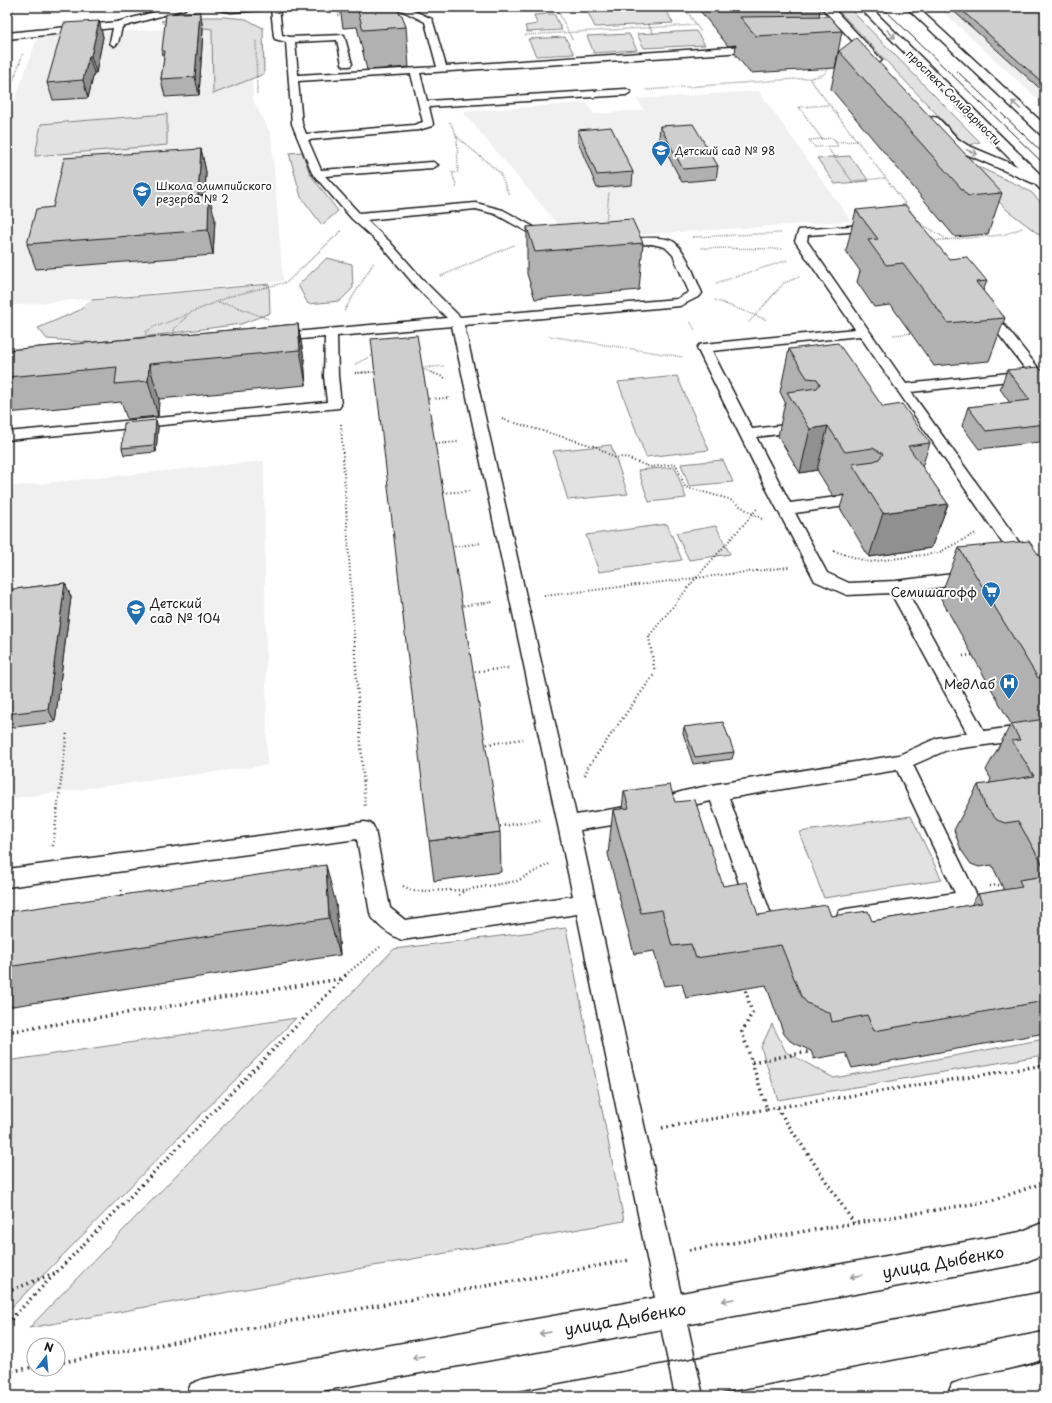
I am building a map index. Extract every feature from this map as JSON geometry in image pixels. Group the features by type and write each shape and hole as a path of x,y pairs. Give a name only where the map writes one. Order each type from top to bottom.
{"main road":[{"path":"826,7 886,70"},
{"name":"проспект Солидарности","path":"864,7 1042,183"},
{"path":"911,7 1045,132"},
{"path":"927,115 954,142 963,148 1042,183"},
{"name":"улица Дыбенко","path":"203,1396 671,1310 1020,1248 1045,1238"},
{"path":"964,1396 1039,1385"}],"lane":[{"path":"7,36 118,25 182,7"},
{"path":"220,7 231,9 267,7"},
{"path":"275,7 278,37 290,40 341,37 347,64"},
{"path":"399,7 429,21 442,69"},
{"path":"114,43 118,25"},
{"path":"745,38 753,48"},
{"path":"290,40 297,124 317,173 356,217 385,243 421,285 457,321 575,851 689,1396"},
{"path":"293,78 771,48"},
{"path":"842,48 865,48"},
{"path":"302,137 415,128 428,124 415,71"},
{"path":"422,104 626,92"},
{"path":"317,173 433,165"},
{"path":"356,217 476,206 499,212 557,243"},
{"path":"919,225 803,232 801,241 902,389 996,522 1034,570 1012,573"},
{"path":"264,338 680,302 696,293 678,254 669,244 652,241 606,244"},
{"path":"978,300 1041,374"},
{"path":"7,436 334,405 331,376 331,332"},
{"path":"865,335 704,348 821,577 847,589 896,586 981,576"},
{"path":"902,389 1041,374"},
{"path":"747,434 801,427"},
{"path":"785,509 860,499"},
{"path":"896,586 979,738"},
{"path":"568,820 638,813 684,799 717,792 902,762 944,743 1045,730"},
{"path":"830,921 968,900 902,762"},
{"path":"717,792 766,930 794,926"},
{"path":"7,878 365,830 380,913 402,930 586,903"}],"path":[{"path":"337,7 339,16"},
{"path":"556,7 582,60"},
{"path":"684,7 713,51"},
{"path":"231,9 254,22 255,25 257,94"},
{"path":"648,24 654,34"},
{"path":"525,35 696,24"},
{"path":"7,98 24,50 26,35"},
{"path":"626,92 820,78 827,74 842,48"},
{"path":"809,78 886,178 919,225 948,240"},
{"path":"7,85 12,87"},
{"path":"433,165 453,173 458,172 457,137 441,103"},
{"path":"822,139 799,107 830,105"},
{"path":"457,137 500,173 520,224"},
{"path":"833,138 835,142 838,146 815,148 810,140 833,138"},
{"path":"835,142 857,141"},
{"path":"828,147 852,181 886,178"},
{"path":"453,173 458,192"},
{"path":"606,230 609,192"},
{"path":"145,344 146,332 155,326 161,325 231,296 287,282 356,217"},
{"path":"932,241 1003,235 1022,228"},
{"path":"692,237 803,232"},
{"path":"421,285 538,234"},
{"path":"331,332 385,243"},
{"path":"672,247 806,249"},
{"path":"729,346 784,283 820,269"},
{"path":"217,302 232,305 271,320"},
{"path":"680,302 704,348"},
{"path":"174,341 174,329 188,314"},
{"path":"865,335 914,333"},
{"path":"549,336 711,362"},
{"path":"7,346 21,352"},
{"path":"413,369 466,364"},
{"path":"331,376 383,371"},
{"path":"334,405 340,409 365,790 365,830"},
{"path":"477,412 597,446 615,458 624,457 650,467 676,464 686,488 730,499"},
{"path":"440,493 494,490"},
{"path":"494,827 568,820 588,767 655,673 649,636 696,578 753,514"},
{"path":"801,540 869,562 938,553 996,522"},
{"path":"448,547 506,541"},
{"path":"458,606 814,564"},
{"path":"469,672 534,665"},
{"path":"50,872 58,792 67,732"},
{"path":"480,745 549,735"},
{"path":"374,876 414,891 465,890 517,881 575,851"},
{"path":"121,900 123,862"},
{"path":"452,898 465,890"},
{"path":"7,1323 341,979 402,930"},
{"path":"7,1032 341,979"},
{"path":"748,982 743,982 752,1013 742,1032 767,1109"},
{"path":"752,1062 808,1052"},
{"path":"634,1134 767,1109 1045,1065"},
{"path":"777,1108 854,1223"},
{"path":"66,1361 660,1255 992,1201 1037,1185 1045,1180"},
{"path":"7,1292 58,1272"},
{"path":"7,1372 26,1368"}],"shaded area":[{"path":"835,7 848,7 980,142 970,145 963,142"},
{"path":"938,7 1045,7 1045,106"},
{"path":"665,8 673,23 595,27 588,13"},
{"path":"554,14 562,30 527,32 525,26 537,24 534,15"},
{"path":"174,17 225,17 246,19 263,28 264,74 213,94 212,29 191,26 165,25 161,21"},
{"name":"Школа олимпийского резерва № 2","path":"230,26 251,33 253,100 271,134 283,281 7,306 7,121 38,36"},
{"path":"696,31 705,45 644,48 637,34"},
{"path":"629,34 637,50 594,53 587,36"},
{"path":"565,37 574,54 536,56 528,39"},
{"name":"Детский сад № 98","path":"759,91 851,221 570,239 463,112 587,103 594,114 644,110 637,99"},
{"path":"167,114 167,145 35,156 41,124"},
{"path":"302,152 310,174 338,211 322,225 301,197 289,153"},
{"path":"850,156 869,181 835,184 817,158"},
{"path":"955,156 1032,193 1045,207 1045,239 1007,210"},
{"path":"327,258 352,264 353,288 340,301 308,304 298,285"},
{"path":"269,284 270,313 241,324 97,343 47,339 38,328 80,310 91,300"},
{"path":"677,376 709,450 646,457 618,382"},
{"path":"611,445 628,494 568,500 553,451"},
{"path":"723,460 733,482 689,486 681,464"},
{"name":"Детский сад № 104","path":"264,461 267,765 7,799 7,487"},
{"path":"675,467 686,498 649,502 638,470"},
{"path":"667,524 682,560 599,572 586,535"},
{"path":"716,526 730,554 689,560 676,533"},
{"path":"911,816 942,880 824,898 799,832"},
{"path":"566,928 624,1221 29,1328 394,949"},
{"path":"296,1018 7,1312 7,1061"},
{"path":"772,1024 786,1052 834,1078 1045,1039 1045,1055 778,1100 761,1047"}],"building":[{"path":"357,7 397,7 400,15 402,15 406,27 363,30"},
{"path":"731,7 747,7 748,8 733,9"},
{"path":"958,7 1045,7 1045,85"},
{"path":"200,12 195,77 161,79 165,51 162,51 166,14"},
{"path":"829,16 842,31 756,36 740,17"},
{"path":"99,21 91,56 89,56 83,80 47,83 64,23"},
{"path":"856,38 1002,193 968,196 839,51"},
{"path":"693,124 718,166 683,169 660,126"},
{"path":"611,127 633,172 597,175 578,130"},
{"path":"201,149 198,196 209,195 208,230 27,244 36,209 53,207 64,158"},
{"path":"905,205 949,259 967,257 987,281 976,282 1005,318 948,323 903,263 886,265 868,240 878,239 856,210"},
{"path":"632,219 643,243 535,252 527,227"},
{"path":"298,324 300,350 149,364 148,381 115,384 117,367 7,377 7,350"},
{"path":"417,335 500,832 429,841 371,339"},
{"path":"838,343 883,407 902,404 930,443 908,446 948,504 883,513 852,464 874,461 879,459 883,454 873,448 845,452 828,426 810,429 787,392 817,388 820,384 817,379 807,378 789,349"},
{"path":"1038,367 1041,370 1045,370 1045,424 986,431 968,407 1030,400 1007,370"},
{"path":"156,420 154,445 122,448 124,423"},
{"path":"1029,541 1045,564 1045,677 1038,678 959,548"},
{"path":"65,583 48,709 7,714 7,590"},
{"path":"1045,719 1045,869 1018,821 1005,823 997,820 985,806 978,785 1034,776 1012,741 1020,740 1011,724"},
{"path":"723,722 734,752 695,757 684,727"},
{"path":"670,785 675,802 695,800 723,886 747,882 758,915 827,905 831,916 868,911 872,921 982,903 978,894 1022,887 1019,880 1045,876 1045,1001 874,1031 867,1015 832,1022 830,1013 807,1003 801,996 781,945 696,958 691,944 672,946 662,910 641,913 613,810 629,808 624,791"},
{"path":"326,865 329,918 7,967 7,912"}],"tram line":[{"path":"882,7 1045,165"},
{"path":"957,71 1045,155"},
{"path":"494,1396 1045,1291"},
{"path":"709,1396 1045,1331"}],"place":[{"name":"Детский сад № 98","path":"661,167"},
{"name":"Школа олимпийского резерва № 2","path":"142,208"},
{"name":"Семишагофф","path":"991,608"},
{"name":"Детский сад № 104","path":"136,626"},
{"name":"МедЛаб","path":"1009,700"}]}
